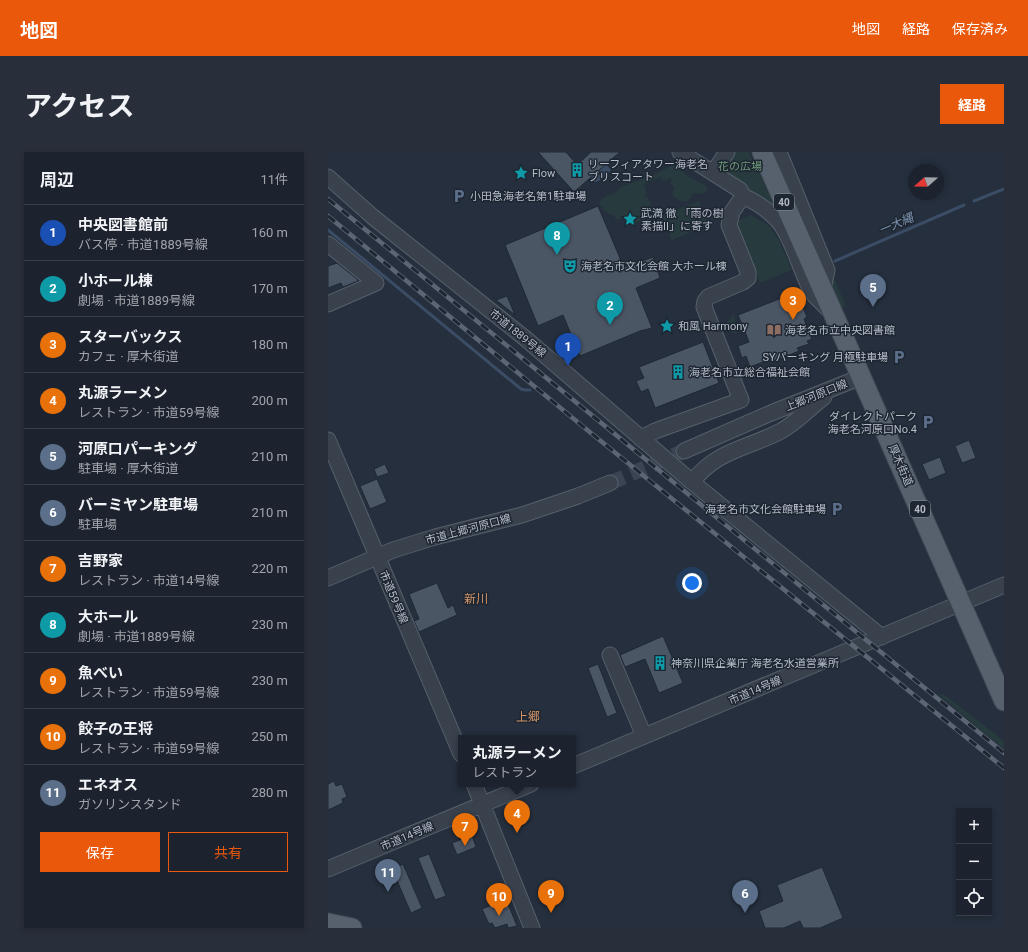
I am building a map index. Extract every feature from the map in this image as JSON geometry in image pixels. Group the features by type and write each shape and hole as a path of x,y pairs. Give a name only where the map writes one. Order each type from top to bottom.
{"main road":[{"name":"厚木街道","path":"762,152 1004,701"},
{"path":"328,923 352,928"}],"street":[{"path":"680,152 740,190 743,196 755,202 773,216 782,226 814,295 834,315"},
{"path":"713,172 727,152"},
{"path":"779,152 827,270 823,289"},
{"name":"市道1889号線","path":"328,177 373,217 526,340 692,482 882,636"},
{"path":"641,439 655,431 741,400 704,310 704,304 706,299 711,295 743,282 748,278 748,272 729,225 732,212 743,196"},
{"path":"328,244 376,283 328,304"},
{"name":"上郷河原口線","path":"684,451 861,376"},
{"path":"692,482 702,469 714,459 781,430 837,386"},
{"name":"市道59号線","path":"328,440 458,747"},
{"name":"市道上郷河原口線","path":"328,578 377,556 435,537 522,515 578,496 610,483"},
{"name":"市道14号線","path":"576,765 1004,585"},
{"path":"610,655 644,736"},
{"path":"475,787 532,928"},
{"name":"市道14号線","path":"328,870 524,787"}],"green space":[{"name":"花の広場","path":"733,152 749,152 772,200 784,221 750,194 746,186 730,175 724,168"},
{"path":"673,164 689,177 706,186 708,190 703,194 693,193 690,200 682,201 672,194 674,188 671,184 671,178 663,181 661,177 644,184 647,195 644,196 647,197 651,205 642,209 646,218 628,226 624,217 616,220 614,215 605,211 599,203 604,198 624,186 656,174"},
{"path":"699,201 709,225 672,240 662,216"},
{"path":"751,215 768,225 779,240 792,270 760,283 735,222"},
{"path":"832,276 846,306 840,308 833,293"},
{"path":"734,314 735,320 732,329 739,333 732,333 726,328 727,322"},
{"path":"942,694 1004,741 1004,749 939,695"}],"water":[{"path":"606,164 611,170 601,180 594,182 590,178"}],"building":[{"name":"リーフィアタワー海老名 ブリスコート","path":"538,152 566,152 577,165 591,152 620,152 574,192"},
{"name":"海老名市文化会館 大ホール棟","path":"598,206 622,263 624,262 626,267 653,257 660,278 636,288 652,328 640,331 580,356 563,315 538,326 505,245"},
{"path":"337,263 358,281 343,287 341,283 328,288 328,266"},
{"name":"海老名市立中央図書館","path":"797,292 807,317 804,319 812,339 807,341 809,344 797,348 799,351 772,362 771,359 750,367 746,356 742,358 738,346 749,342 738,315"},
{"path":"507,296 515,315 496,300"},
{"name":"海老名市立総合福祉会館","path":"703,342 719,383 655,408 648,389 641,392 636,381 644,378 639,367"},
{"path":"969,440 976,458 962,463 955,446"},
{"path":"940,457 946,473 929,480 922,464"},
{"path":"385,464 389,473 377,477 374,469"},
{"path":"377,479 387,502 370,509 360,486"},
{"path":"437,583 448,608 453,605 457,615 419,632 414,621 419,619 409,594"},
{"name":"神奈川県企業庁 海老名水道営業所","path":"663,636 683,683 659,693 645,659 625,667 620,655"},
{"path":"598,664 617,713 607,717 588,668"},
{"path":"334,781 336,786 342,784 347,797 342,799 343,803 328,810 328,784"},
{"path":"472,835 476,847 457,855 452,843"},
{"path":"429,854 446,896 435,900 418,858"},
{"path":"403,864 422,908 411,913 392,869"},
{"path":"822,867 843,918 820,928 803,928 800,921 784,928 765,928 759,911 783,901 777,885"},
{"path":"506,899 517,926 508,928 507,924 495,928 492,923 489,924 482,909"}],"waterway":[{"name":"一大縄","path":"974,201 1004,189"},
{"name":"一大縄","path":"835,261 964,205"},
{"path":"328,230 521,389 530,390"}],"tunnel":[{"path":"610,483 684,451"}],"railway":[{"path":"328,199 1004,753"},
{"path":"328,216 586,429 1004,768"}],"place":[{"name":"リーフィアタワー海老名 ブリスコート","path":"577,170"},
{"name":"Flow","path":"521,173"},
{"name":"小田急海老名第1駐車場","path":"459,196"},
{"name":"武満 徹 「雨の樹 素描II」に寄す","path":"630,219"},
{"name":"大ホール","path":"557,255"},
{"name":"海老名市文化会館 大ホール棟","path":"570,266"},
{"name":"河原口パーキング","path":"873,307"},
{"name":"スターバックス","path":"793,320"},
{"name":"小ホール棟","path":"610,325"},
{"name":"和風 Harmony","path":"667,326"},
{"name":"海老名市立中央図書館","path":"774,330"},
{"name":"SYパーキング 月極駐車場","path":"899,357"},
{"name":"中央図書館前","path":"568,366"},
{"name":"海老名市立総合福祉会館","path":"678,372"},
{"name":"ダイレクトパーク 海老名河原口No.4","path":"928,422"},
{"name":"海老名市文化会館駐車場","path":"837,509"},
{"name":"神奈川県企業庁 海老名水道営業所","path":"660,663"},
{"name":"丸源ラーメン","path":"517,833"},
{"name":"吉野家","path":"465,846"},
{"name":"エネオス","path":"388,892"},
{"name":"魚べい","path":"551,913"},
{"name":"バーミヤン駐車場","path":"745,913"},
{"name":"餃子の王将","path":"499,916"}],"district":[{"name":"新川","path":"476,599"},
{"name":"上郷","path":"528,717"}]}
